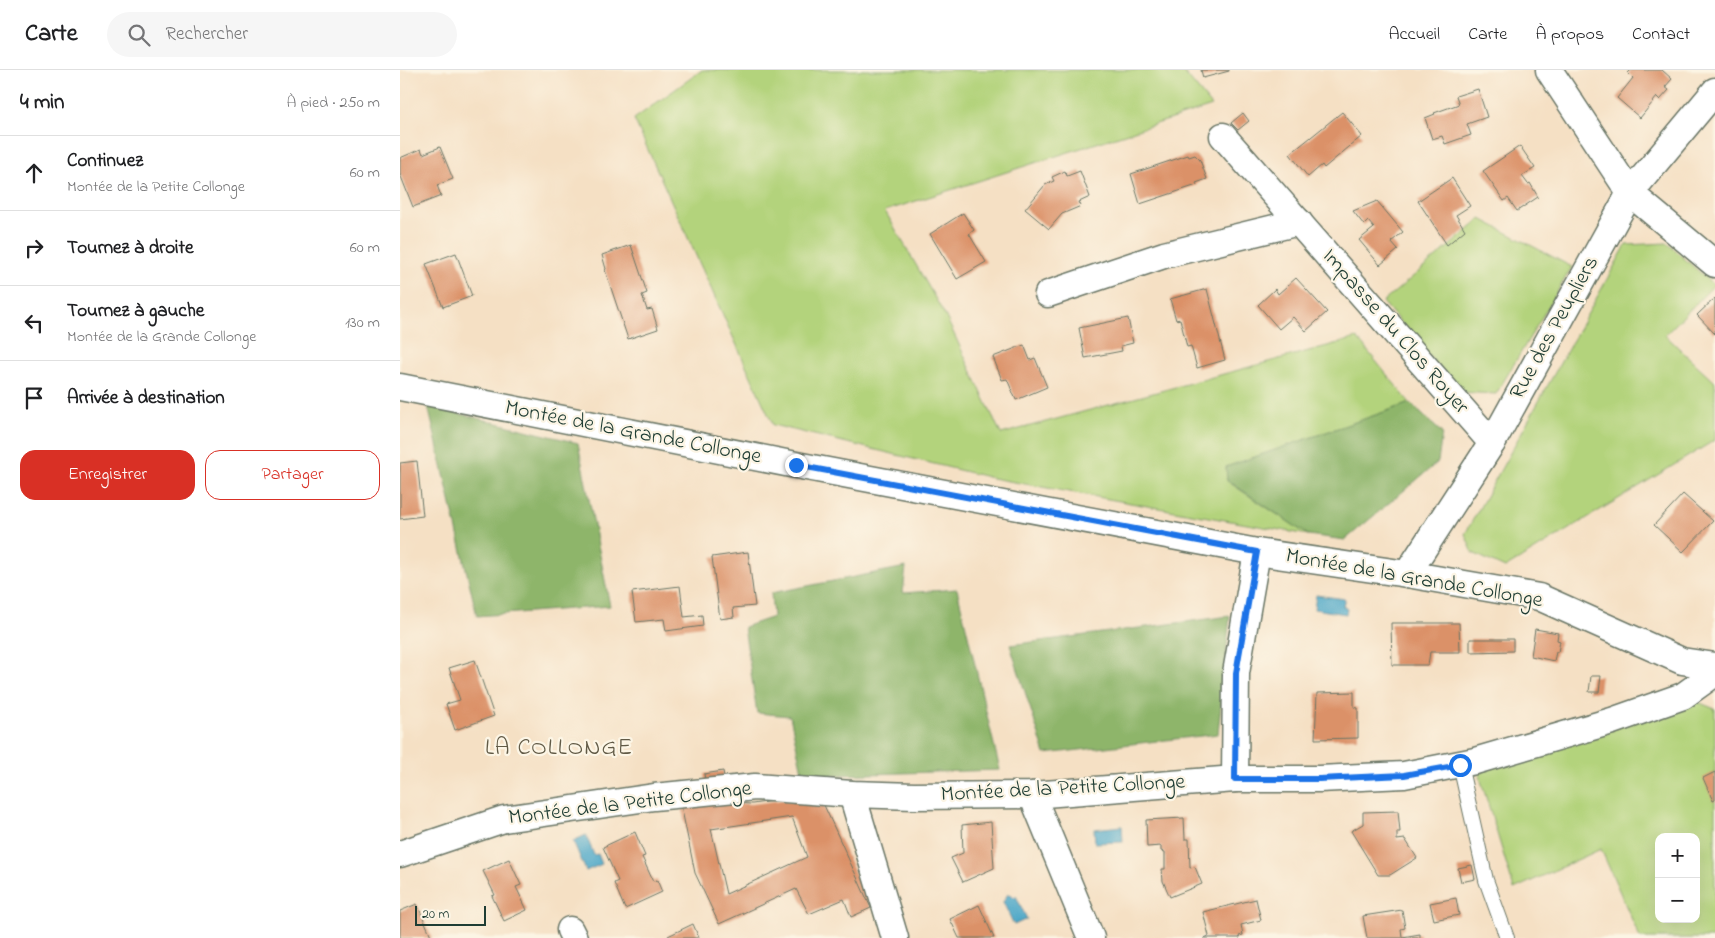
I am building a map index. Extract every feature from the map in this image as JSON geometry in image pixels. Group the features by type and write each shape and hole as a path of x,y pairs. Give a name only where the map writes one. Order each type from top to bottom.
{"street":[{"path":"1549,70 1630,193 1715,264"},
{"name":"Rue des Peupliers","path":"1407,574 1492,443 1630,193 1715,91"},
{"name":"Impasse du Clos Royer","path":"1223,136 1492,443"},
{"path":"1048,294 1164,255 1298,222"},
{"name":"Montée de la Grande Collonge","path":"400,387 796,465 1257,552 1407,574 1539,597 1682,661 1715,666"},
{"path":"1235,779 1236,673 1257,552"},
{"name":"Montée de la Petite Collonge","path":"400,854 504,819 654,797 755,787 852,794 914,796 1032,795 1235,779 1319,779 1404,775 1460,765 1612,721 1683,696 1715,673"},
{"path":"852,794 895,938"},
{"path":"1032,795 1091,938"}],"lane":[{"path":"1460,765 1486,880 1507,938"}],"green space":[{"path":"702,70 1182,70 1212,106 885,211 946,317 1001,434 1357,338 1410,403 1226,467 1227,481 1308,535 992,478 773,425 634,119"},
{"path":"1481,219 1572,267 1496,394 1460,392 1383,302"},
{"path":"1667,243 1714,285 1665,335 1715,382 1715,440 1505,568 1473,553 1465,534 1626,245"},
{"path":"1410,403 1442,433 1438,462 1345,540 1308,535 1227,480 1226,467"},
{"path":"428,406 578,443 610,606 477,616"},
{"path":"906,567 903,593 957,589 1000,770 803,776 790,716 757,713 744,627 773,617 771,593"},
{"path":"1230,616 1218,734 1045,754 1010,645"},
{"path":"1683,696 1715,709 1715,938 1640,938 1601,849 1514,889 1475,761"}],"water":[{"path":"1316,595 1345,599 1343,606 1347,609 1346,614 1314,609"},
{"path":"1122,826 1123,842 1095,843 1094,829"},
{"path":"586,835 594,855 598,854 602,864 586,871 573,841"},
{"path":"1008,894 1016,896 1027,919 1014,925 1003,902"}],"building":[{"path":"1201,70 1229,70 1229,71 1203,78"},
{"path":"1631,70 1662,70 1672,79 1665,87 1669,90 1660,100 1657,97 1640,118 1617,98 1633,78 1628,73"},
{"path":"1478,89 1487,117 1467,124 1471,135 1445,144 1442,136 1432,139 1425,118 1459,104 1456,96"},
{"path":"1342,112 1362,136 1324,168 1322,165 1308,177 1290,154"},
{"path":"1243,113 1249,121 1238,130 1231,123"},
{"path":"1520,146 1535,168 1522,176 1528,184 1530,183 1538,197 1517,211 1508,198 1504,201 1483,171"},
{"path":"440,147 453,179 437,185 441,196 413,207 400,174 400,158 421,149 423,154"},
{"path":"1188,155 1189,157 1195,155 1200,160 1207,179 1196,183 1197,185 1140,204 1131,174"},
{"path":"1065,171 1067,176 1080,171 1090,197 1079,202 1081,206 1062,214 1049,229 1025,209 1045,185 1054,181 1052,177"},
{"path":"1452,178 1470,206 1456,215 1465,230 1447,245 1418,201"},
{"path":"1377,201 1403,232 1391,242 1398,250 1380,265 1359,240 1374,228 1368,221 1364,225 1353,211"},
{"path":"963,213 974,230 969,234 986,262 957,279 930,234"},
{"path":"631,245 647,293 642,295 647,310 652,309 658,329 628,339 605,270 602,255"},
{"path":"456,253 472,296 443,307 426,264"},
{"path":"1296,278 1327,312 1306,331 1293,317 1279,329 1258,305 1275,289 1278,294"},
{"path":"1207,289 1225,360 1197,368 1191,346 1187,347 1180,319 1176,320 1170,299"},
{"path":"1715,298 1715,334 1697,315"},
{"path":"1128,318 1133,343 1121,346 1122,351 1085,358 1079,328"},
{"path":"1024,345 1030,360 1035,358 1047,387 1016,400 1007,379 1002,380 993,357"},
{"path":"417,461 423,516 400,519 400,463"},
{"path":"1683,494 1713,521 1683,552 1654,525"},
{"path":"748,552 755,606 733,608 734,617 720,619 712,557"},
{"path":"680,586 684,617 702,615 703,626 666,631 664,619 636,622 632,592"},
{"path":"1391,623 1459,623 1460,652 1430,652 1428,665 1392,665"},
{"path":"1535,629 1558,633 1557,640 1560,641 1554,661 1531,656"},
{"path":"1470,639 1513,639 1513,651 1470,652"},
{"path":"475,660 494,716 455,730 446,704 460,700 449,668"},
{"path":"1591,676 1601,676 1599,692 1589,692"},
{"path":"1354,692 1354,707 1358,708 1358,738 1315,739 1317,693"},
{"path":"723,771 725,782 706,785 704,774"},
{"path":"1715,772 1715,800 1713,801 1703,778"},
{"path":"781,800 823,803 871,908 851,917 844,899 809,914 796,889 719,924 695,873 681,805 706,802 752,804","holes":["792,817 807,857 726,894 711,829"]},
{"path":"1398,811 1400,832 1397,832 1397,840 1405,839 1417,858 1390,875 1378,875 1351,831 1363,824 1363,812"},
{"path":"1184,818 1185,839 1189,839 1190,868 1195,867 1202,884 1170,897 1163,881 1162,869 1165,869 1165,852 1161,851 1161,846 1147,847 1146,820"},
{"path":"991,822 994,868 963,882 951,858 963,853 962,825"},
{"path":"635,832 645,856 642,857 653,881 657,880 662,892 625,909 614,883 618,881 603,847"},
{"path":"509,859 521,885 516,887 527,910 504,921 492,896 495,895 483,871"},
{"path":"1472,865 1475,879 1461,882 1458,868"},
{"path":"1456,898 1459,915 1434,920 1430,903"},
{"path":"1256,899 1261,920 1241,925 1243,935 1239,936 1240,938 1204,938 1209,936 1203,912"},
{"path":"417,904 432,938 400,938 400,911"},
{"path":"979,905 994,938 959,938 950,919"},
{"path":"1402,910 1405,928 1401,929 1402,937 1420,934 1420,938 1367,938 1363,916"},
{"path":"693,924 699,938 669,938 668,936"}],"district":[{"name":"LA COLLONGE","path":"559,748"}],"route":[{"path":"796,465 1257,552 1236,673 1235,779 1319,779 1404,775 1460,765"}]}
